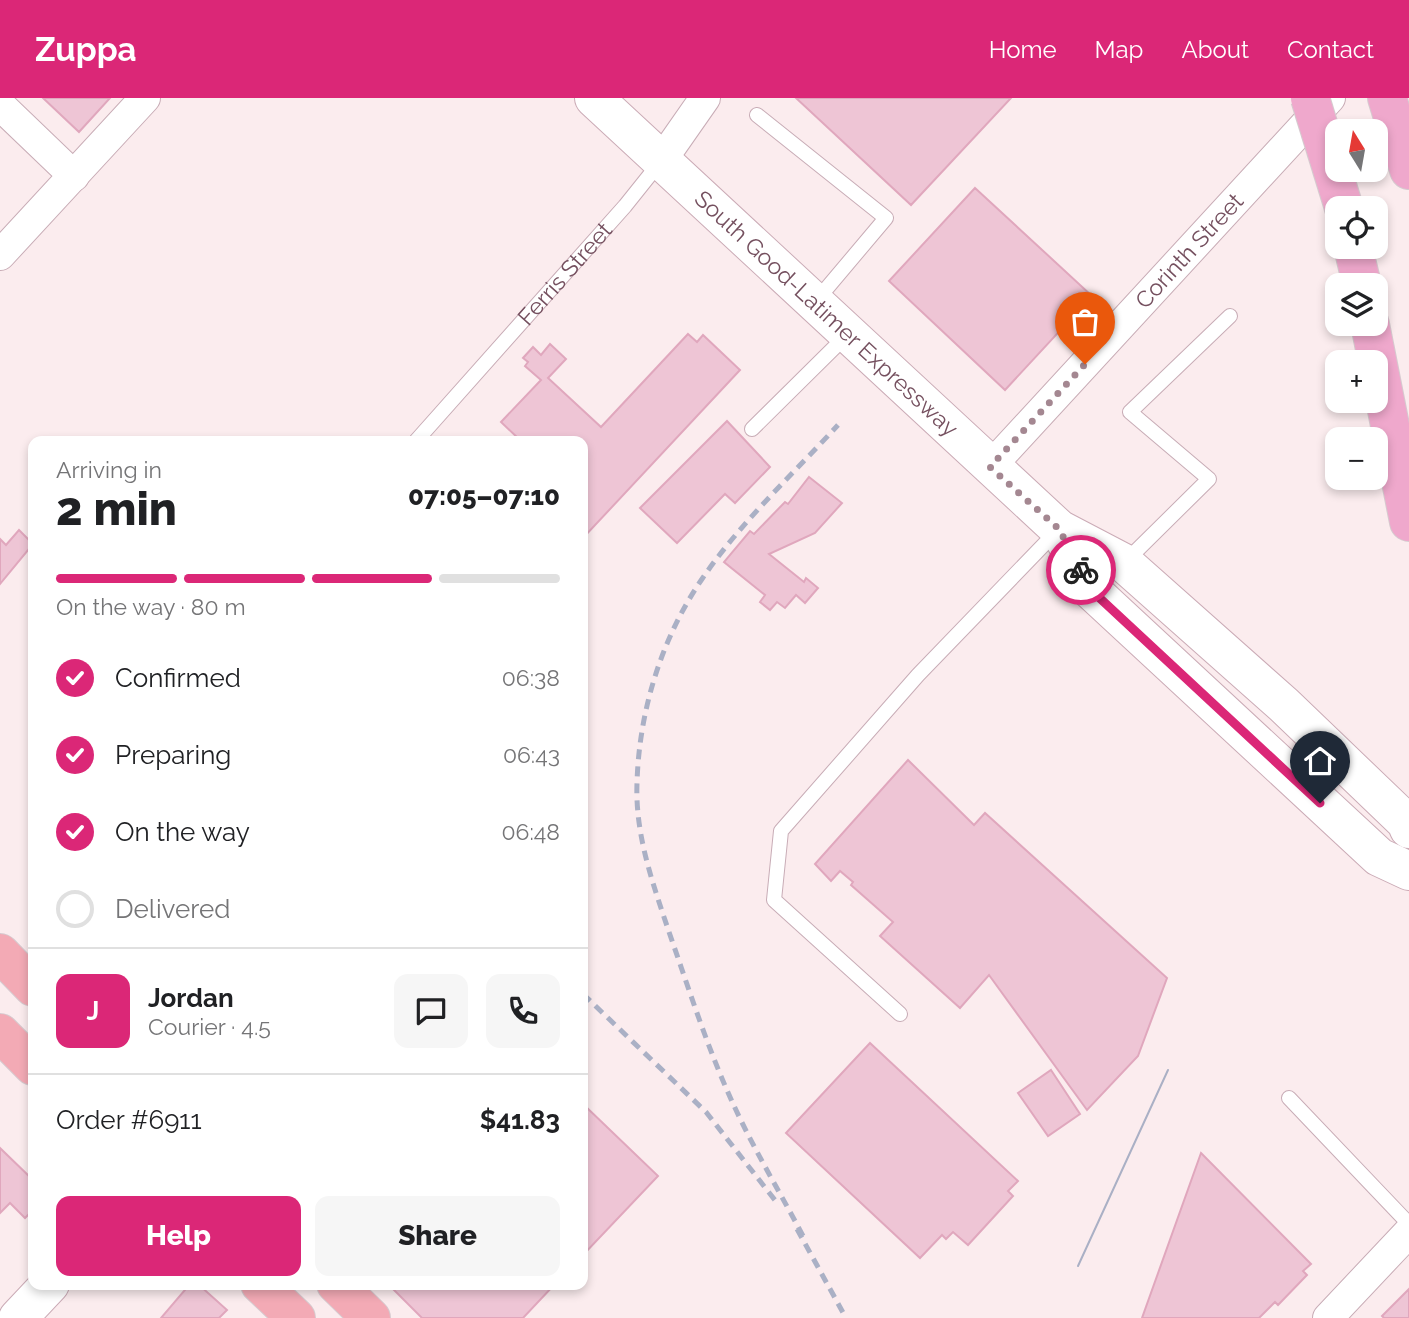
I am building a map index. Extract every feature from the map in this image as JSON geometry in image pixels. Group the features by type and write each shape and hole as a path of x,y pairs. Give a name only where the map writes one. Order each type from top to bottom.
{"highway":[{"path":"1310,98 1340,196"},
{"path":"1387,98 1409,170"},
{"path":"1372,336 1409,522"}],"main road":[{"name":"South Good-Latimer Expressway","path":"594,98 813,304 1059,529 1124,563 1284,705 1406,822 1409,829"},
{"name":"South Good-Latimer Expressway","path":"1059,529 1091,590 1379,857 1409,871"},
{"path":"0,953 28,982"},
{"path":"0,1033 28,1061"},
{"path":"18,1318 44,1290"},
{"path":"266,1290 296,1318"},
{"path":"342,1290 371,1318"}],"street":[{"path":"0,255 145,98"},
{"name":"Ferris Street","path":"661,161 705,98"},
{"name":"Corinth Street","path":"990,467 1330,98"},
{"path":"0,105 74,176"},
{"path":"1328,1318 1409,1232"}],"lane":[{"path":"757,115 886,218 813,304"},
{"name":"Ferris Street","path":"420,436 625,206 661,161"},
{"path":"1124,563 1209,479 1130,412 1230,316"},
{"path":"752,429 847,335"},
{"path":"900,1014 774,900 781,831 918,675 1059,529"},
{"path":"1289,1098 1409,1224"}],"building":[{"path":"43,98 110,98 79,132"},
{"path":"796,98 1011,98 911,205"},
{"path":"975,188 1092,296 1005,390 889,281"},
{"path":"688,334 697,342 703,335 740,370 588,533 588,436 516,436 501,422 541,380 525,366 528,362 523,358 533,347 541,355 550,344 566,359 548,378 601,427"},
{"path":"727,421 770,467 735,503 725,494 677,543 640,508"},
{"path":"809,477 842,503 815,533 769,554 804,582 806,578 818,588 805,603 796,595 785,608 777,602 770,610 760,602 765,595 724,562 750,531 754,534 785,502 788,504"},
{"path":"19,530 28,539 28,550 0,584 0,539 6,545"},
{"path":"908,760 974,825 985,813 1167,978 1138,1056 1087,1110 989,975 960,1008 880,936 893,922 851,885 853,882 840,871 831,881 815,864"},
{"path":"870,1043 1018,1181 1008,1191 1013,1196 968,1245 953,1232 946,1239 942,1235 920,1258 786,1133"},
{"path":"1051,1070 1080,1114 1048,1136 1018,1093"},
{"path":"588,1109 658,1176 588,1250"},
{"path":"0,1148 28,1175 28,1215 25,1218 10,1203 0,1213"},
{"path":"1201,1153 1311,1264 1303,1271 1307,1275 1278,1305 1275,1302 1259,1318 1142,1318"},
{"path":"1409,1289 1409,1318 1384,1318 1382,1316"},
{"path":"185,1290 205,1290 227,1310 219,1318 161,1318"},
{"path":"394,1290 549,1290 523,1318 422,1318"}],"tram line":[{"path":"1078,1266 1168,1070"}],"railway":[{"path":"803,1236 736,1110 700,1022 646,859 639,821 637,783 642,730 655,677 664,651 688,602 733,538 838,425"},
{"path":"588,999 706,1112 778,1204"},
{"path":"797,1229 846,1318"}],"way so far":[{"path":"1081,570 1059,529 990,467 1085,364"}],"route":[{"path":"1081,570 1091,590 1320,803"}]}
